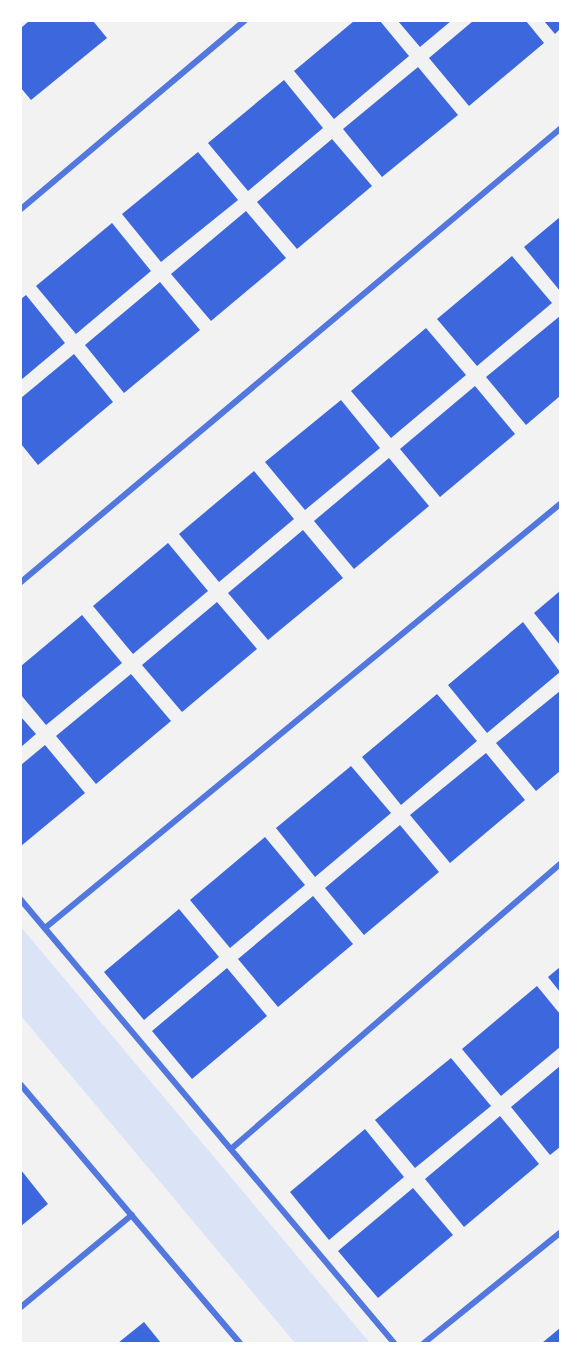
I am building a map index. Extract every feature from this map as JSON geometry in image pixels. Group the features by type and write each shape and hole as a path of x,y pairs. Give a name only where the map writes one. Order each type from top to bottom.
{"street":[{"path":"21,209 244,21"},
{"path":"21,582 560,129"},
{"path":"45,928 560,504"},
{"path":"231,1149 560,864"},
{"path":"21,900 394,1343"},
{"path":"21,1085 240,1343"},
{"path":"21,1307 132,1215"},
{"path":"424,1343 560,1233"}],"shaded area":[{"path":"21,927 370,1343 295,1343 21,1016"}],"building":[{"path":"29,21 93,21 107,38 31,100 21,88 21,28"},
{"path":"354,21 380,21 409,56 334,119 294,71"},
{"path":"398,21 451,21 420,47"},
{"path":"473,21 526,21 544,43 469,106 429,58"},
{"path":"544,21 560,21 560,29 555,34"},
{"path":"418,67 458,115 382,177 343,129"},
{"path":"284,80 323,128 248,191 208,143"},
{"path":"332,139 372,186 297,249 257,202"},
{"path":"198,152 238,200 161,262 122,214"},
{"path":"246,211 286,258 211,321 171,274"},
{"path":"560,217 560,291 524,247"},
{"path":"112,223 151,271 76,334 36,286"},
{"path":"512,256 552,303 477,366 437,319"},
{"path":"160,282 200,330 124,393 85,345"},
{"path":"26,295 65,343 21,380 21,299"},
{"path":"560,316 560,396 526,425 486,377"},
{"path":"426,328 466,375 391,438 351,391"},
{"path":"74,354 113,402 38,465 21,444 21,398"},
{"path":"475,386 515,434 440,497 400,449"},
{"path":"341,400 380,448 305,510 265,462"},
{"path":"389,458 429,506 354,569 314,521"},
{"path":"254,471 294,519 219,582 179,534"},
{"path":"303,530 343,578 268,640 228,593"},
{"path":"168,543 208,591 133,654 93,606"},
{"path":"560,591 560,645 534,613"},
{"path":"217,602 257,649 182,712 142,665"},
{"path":"82,615 122,663 46,725 21,695 21,666"},
{"path":"523,622 560,672 487,733 448,685"},
{"path":"131,674 171,721 96,784 56,736"},
{"path":"560,691 560,771 536,791 496,743"},
{"path":"437,694 477,741 401,805 362,757"},
{"path":"21,717 36,734 21,747"},
{"path":"45,745 85,793 21,846 21,765"},
{"path":"486,753 525,800 450,863 410,815"},
{"path":"351,766 391,813 315,877 276,828"},
{"path":"400,825 439,872 364,935 325,888"},
{"path":"265,837 305,885 230,948 190,900"},
{"path":"313,896 353,944 278,1007 238,959"},
{"path":"179,909 219,957 144,1020 104,972"},
{"path":"560,967 560,992 548,977"},
{"path":"227,968 267,1016 192,1079 152,1031"},
{"path":"537,986 560,1014 560,1047 501,1096 462,1049"},
{"path":"451,1058 491,1106 415,1168 375,1120"},
{"path":"560,1066 560,1147 550,1155 511,1107"},
{"path":"500,1116 539,1164 464,1227 425,1179"},
{"path":"365,1129 404,1177 329,1240 290,1192"},
{"path":"21,1170 48,1204 21,1226"},
{"path":"413,1188 453,1235 378,1298 338,1251"},
{"path":"144,1322 161,1343 118,1343"},
{"path":"560,1328 560,1343 542,1343"}]}
